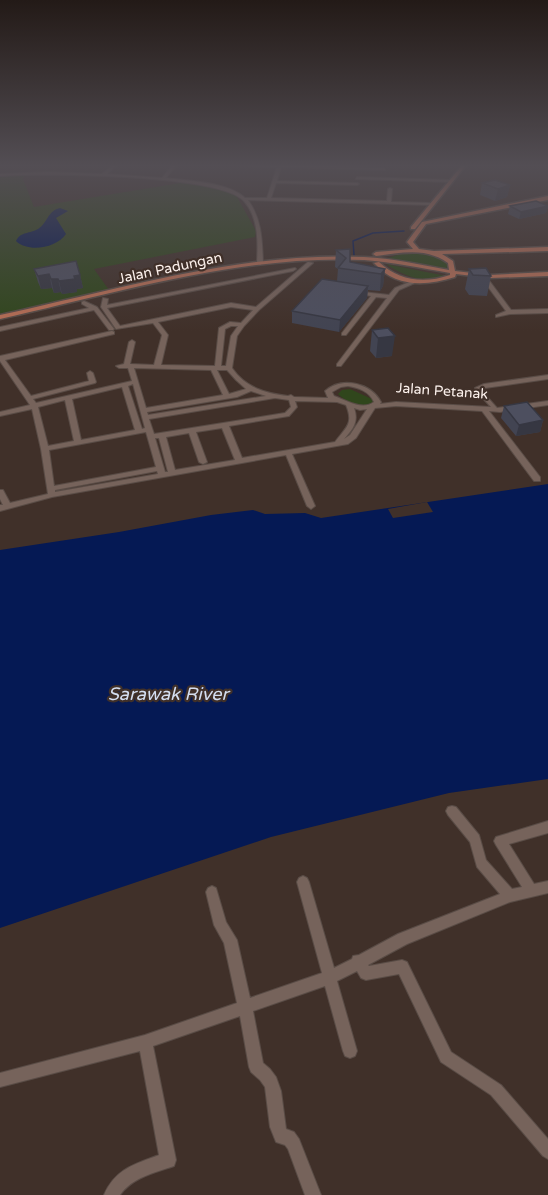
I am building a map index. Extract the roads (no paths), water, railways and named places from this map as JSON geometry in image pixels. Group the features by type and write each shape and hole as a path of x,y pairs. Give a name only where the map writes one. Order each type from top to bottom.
{"main road":[{"path":"393,251 419,220"},
{"path":"417,250 410,242 418,229 424,223 442,220"},
{"path":"350,258 393,251 417,250 443,256 451,262 453,274"},
{"path":"429,252 548,251"},
{"path":"451,262 457,255 464,254 548,251"},
{"path":"385,254 377,261 399,279 414,282 548,276"},
{"name":"Jalan Padungan","path":"0,319 260,263 350,258 453,274"},
{"name":"Jalan Padungan","path":"0,319 282,265 377,261"},
{"path":"453,274 477,280"},
{"path":"437,281 453,274 548,276"}],"street":[{"path":"255,220 259,228 260,263"},
{"path":"229,368 234,336 242,325 310,263"},
{"path":"282,265 293,269"},
{"path":"280,289 293,273 293,269"},
{"path":"104,307 293,269"},
{"path":"397,290 399,279"},
{"path":"486,280 509,312"},
{"path":"339,365 390,297 397,290 414,282"},
{"path":"352,291 390,297"},
{"path":"344,334 374,295"},
{"path":"105,299 104,307 115,330"},
{"path":"84,303 95,308 115,330"},
{"path":"51,492 45,449 34,405 0,358 231,305 255,311"},
{"path":"0,329 95,308"},
{"path":"115,330 230,308 255,311"},
{"path":"498,316 509,312 548,311"},
{"path":"156,323 165,335 157,368"},
{"path":"227,396 215,368 222,328 234,324 242,325"},
{"path":"132,342 126,367 135,382 161,471"},
{"path":"126,367 229,368 250,389 260,392 278,396 337,400"},
{"path":"30,398 93,382 90,373"},
{"path":"494,407 477,389 548,377"},
{"path":"1,413 135,382"},
{"path":"124,384 139,432"},
{"name":"Jalan Petanak","path":"328,391 344,384 389,399 510,408"},
{"path":"144,415 250,389"},
{"path":"260,392 309,395 328,391 332,397 349,405 354,414 353,422 337,445"},
{"path":"172,470 203,462 289,454 337,445 353,436 378,402 373,395"},
{"path":"144,415 278,396"},
{"path":"68,397 78,443"},
{"path":"45,449 139,432 162,435 287,415 294,407 291,397"},
{"name":"Jalan Petanak","path":"349,405 360,408 396,404 484,409 548,403"},
{"path":"484,409 537,479"},
{"path":"225,426 238,459"},
{"path":"192,431 203,462"},
{"path":"162,435 172,470"},
{"path":"289,454 311,506"},
{"path":"0,492 4,507 51,492 238,459"},
{"path":"452,811 475,838 481,863 510,896"},
{"path":"531,890 500,841 548,827"},
{"path":"303,882 350,1051"},
{"path":"0,1080 145,1042 331,977 402,939 510,896 548,886"},
{"path":"212,892 220,925 230,940 256,1067 267,1075 274,1087 277,1128 281,1137 289,1137 294,1144 313,1195"},
{"path":"358,961 366,973 402,966 446,1057 496,1090 548,1151"},
{"path":"112,1195 118,1184 128,1176 168,1160 145,1042"}],"water":[{"path":"47,220 57,220 66,234 56,243 35,248 21,245 16,241 23,234 35,231"},
{"name":"Sarawak River","path":"548,484 548,779 449,793 271,837 0,928 0,550 211,515 253,510 265,514 305,513 321,518"}],"waterway":[{"path":"354,255 353,241 373,233 404,231"}]}
